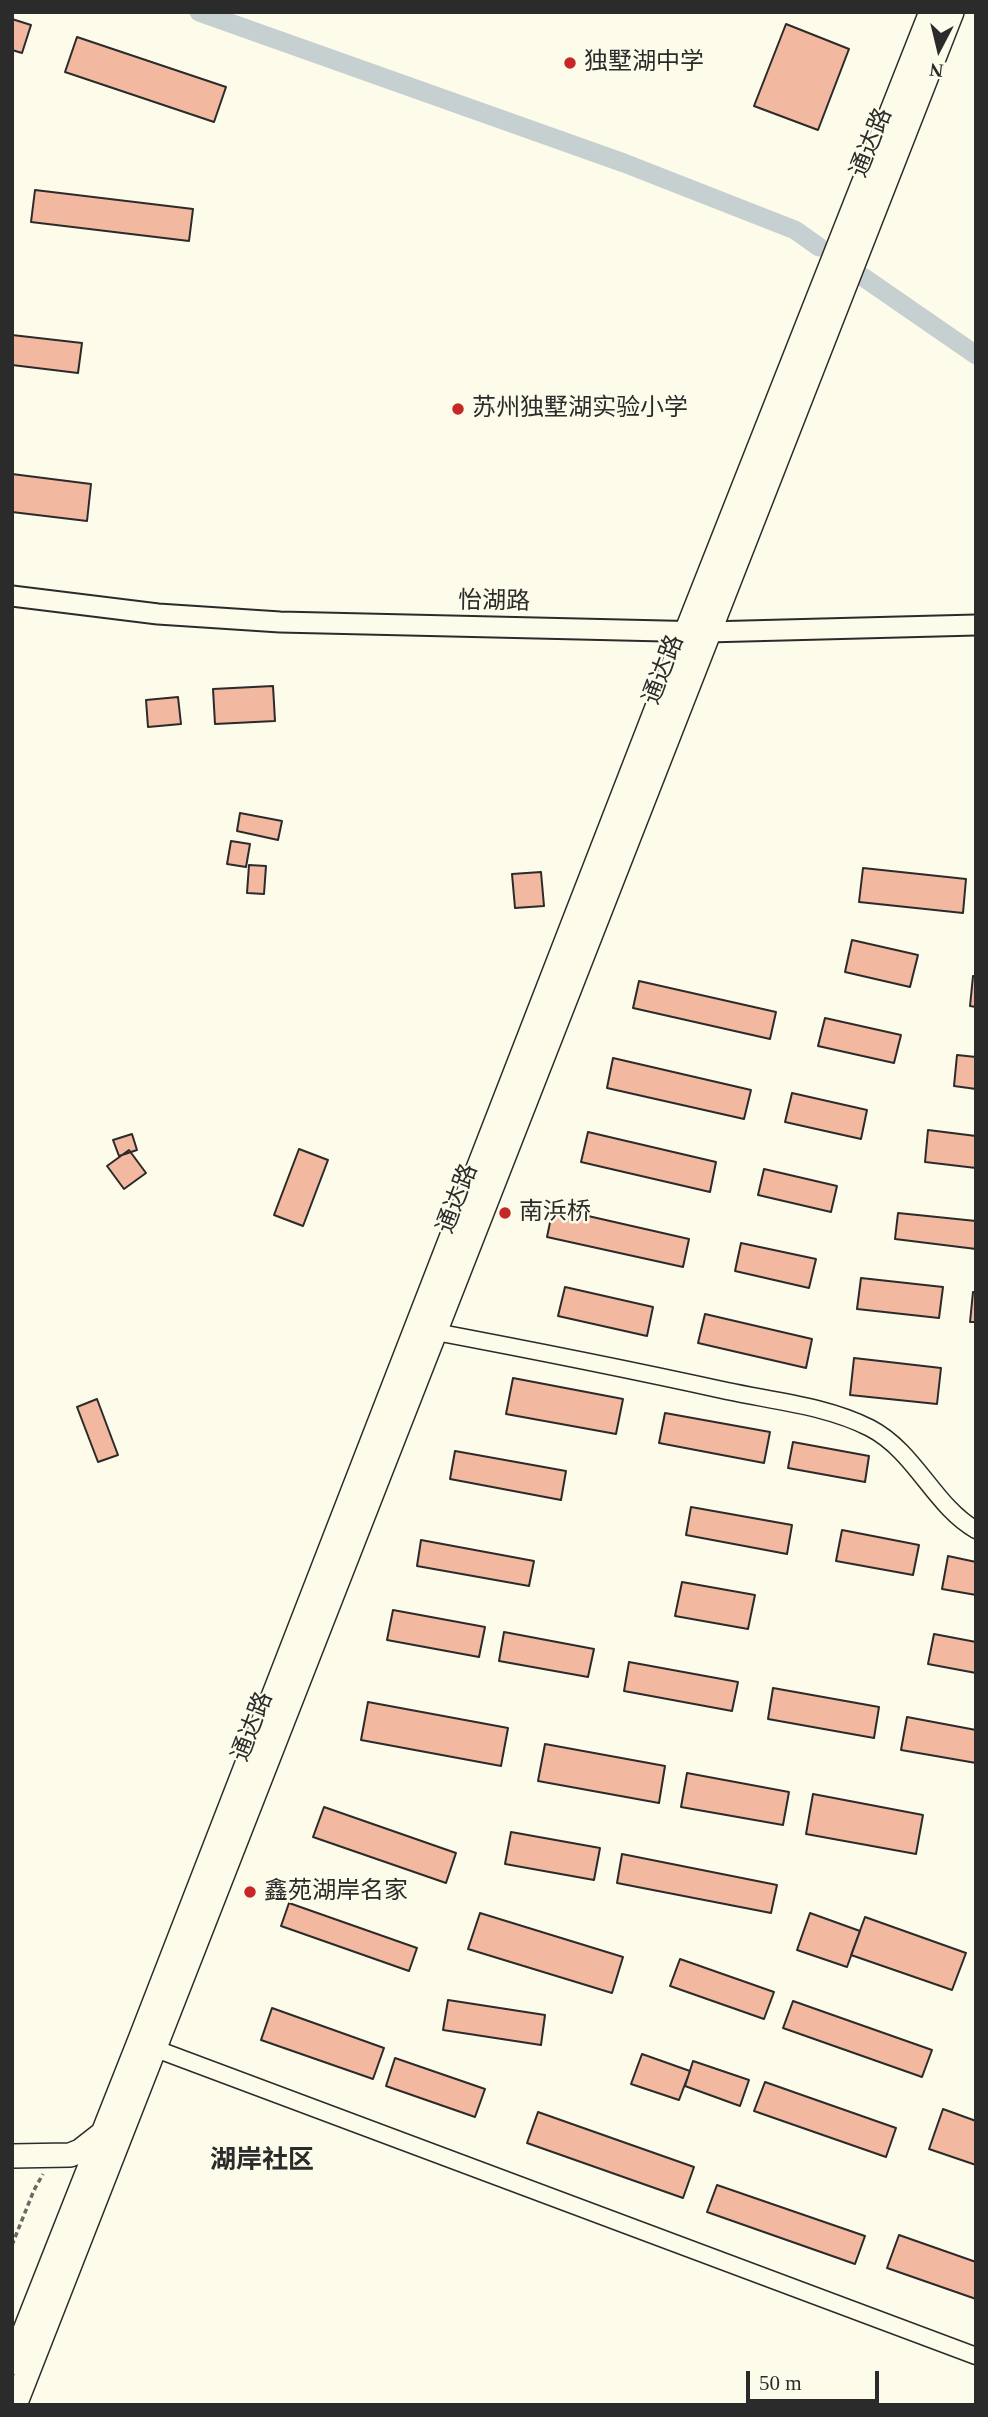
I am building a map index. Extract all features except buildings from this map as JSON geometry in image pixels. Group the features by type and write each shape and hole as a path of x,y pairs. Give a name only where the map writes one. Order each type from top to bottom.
{"main road":[{"name":"通达路","path":"16,2405 147,2046 697,632 931,12"},
{"name":"通达路","path":"697,632 952,12"},
{"name":"通达路","path":"12,2363 103,2133 147,2046"},
{"path":"12,2156 70,2155 80,2151 103,2133"}],"street":[{"name":"怡湖路","path":"12,596 217,619 697,632 976,625"},
{"path":"426,1330 631,1370 853,1420 895,1444 960,1520 976,1530"},
{"path":"147,2046 976,2356"}],"path":[{"path":"12,2245 34,2190 46,2172"}],"waterway":[{"path":"199,12 624,163 795,230 819,247"},
{"path":"863,277 976,355"}],"place":[{"name":"独墅湖中学","path":"570,63"},
{"name":"苏州独墅湖实验小学","path":"458,409"},
{"name":"南浜桥","path":"505,1213"},
{"name":"鑫苑湖岸名家","path":"250,1892"}],"district":[{"name":"湖岸社区","path":"262,2161"}]}
